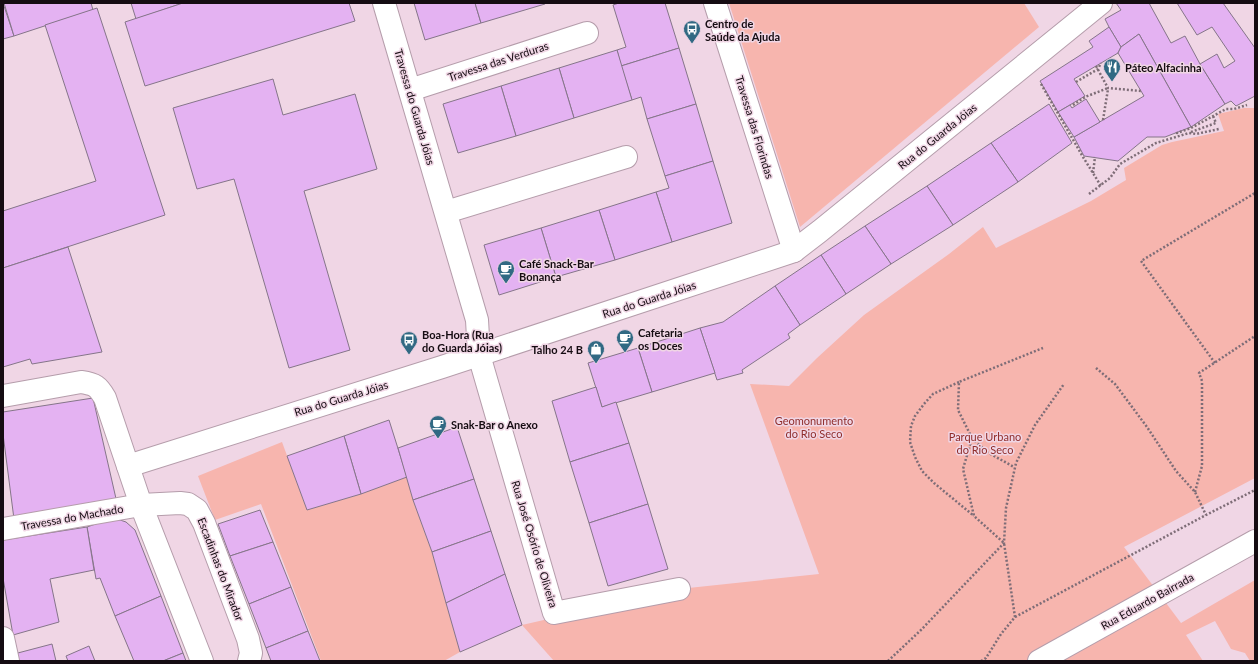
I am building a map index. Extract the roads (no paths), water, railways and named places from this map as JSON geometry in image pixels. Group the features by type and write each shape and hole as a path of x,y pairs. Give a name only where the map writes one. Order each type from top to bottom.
{"street":[{"name":"Travessa do Guarda Jóias","path":"384,3 477,320 479,355"},
{"name":"Travessa das Florindas","path":"715,3 794,251"},
{"name":"Rua do Guarda Jóias","path":"128,466 479,355 794,251 1101,3"},
{"name":"Travessa das Verduras","path":"410,90 587,33"},
{"path":"446,212 626,157"},
{"name":"Rua José Osório de Oliveira","path":"479,355 554,613 679,589"},
{"path":"3,396 81,382 93,384 100,390 105,398 141,505 202,661"},
{"name":"Escadinhas do Mirador","path":"141,505 180,503 188,504 197,510 204,523 248,639 251,653 249,661"},
{"name":"Travessa do Machado","path":"3,530 141,505"},
{"name":"Rua Eduardo Bairrada","path":"1038,661 1255,541"},
{"path":"3,638 8,661"}],"place":[{"name":"Centro de Saúde da Ajuda","path":"692,44"},
{"name":"Páteo Alfacinha","path":"1112,82"},
{"name":"Café Snack-Bar Bonança","path":"506,284"},
{"name":"Cafetaria os Doces","path":"625,353"},
{"name":"Boa-Hora (Rua do Guarda Jóias)","path":"409,355"},
{"name":"Talho 24 B","path":"596,364"},
{"name":"Snak-Bar o Anexo","path":"438,439"}],"park label":[{"name":"Geomonumento do Rio Seco","path":"814,426"},
{"name":"Parque Urbano do Rio Seco","path":"985,442"}]}
